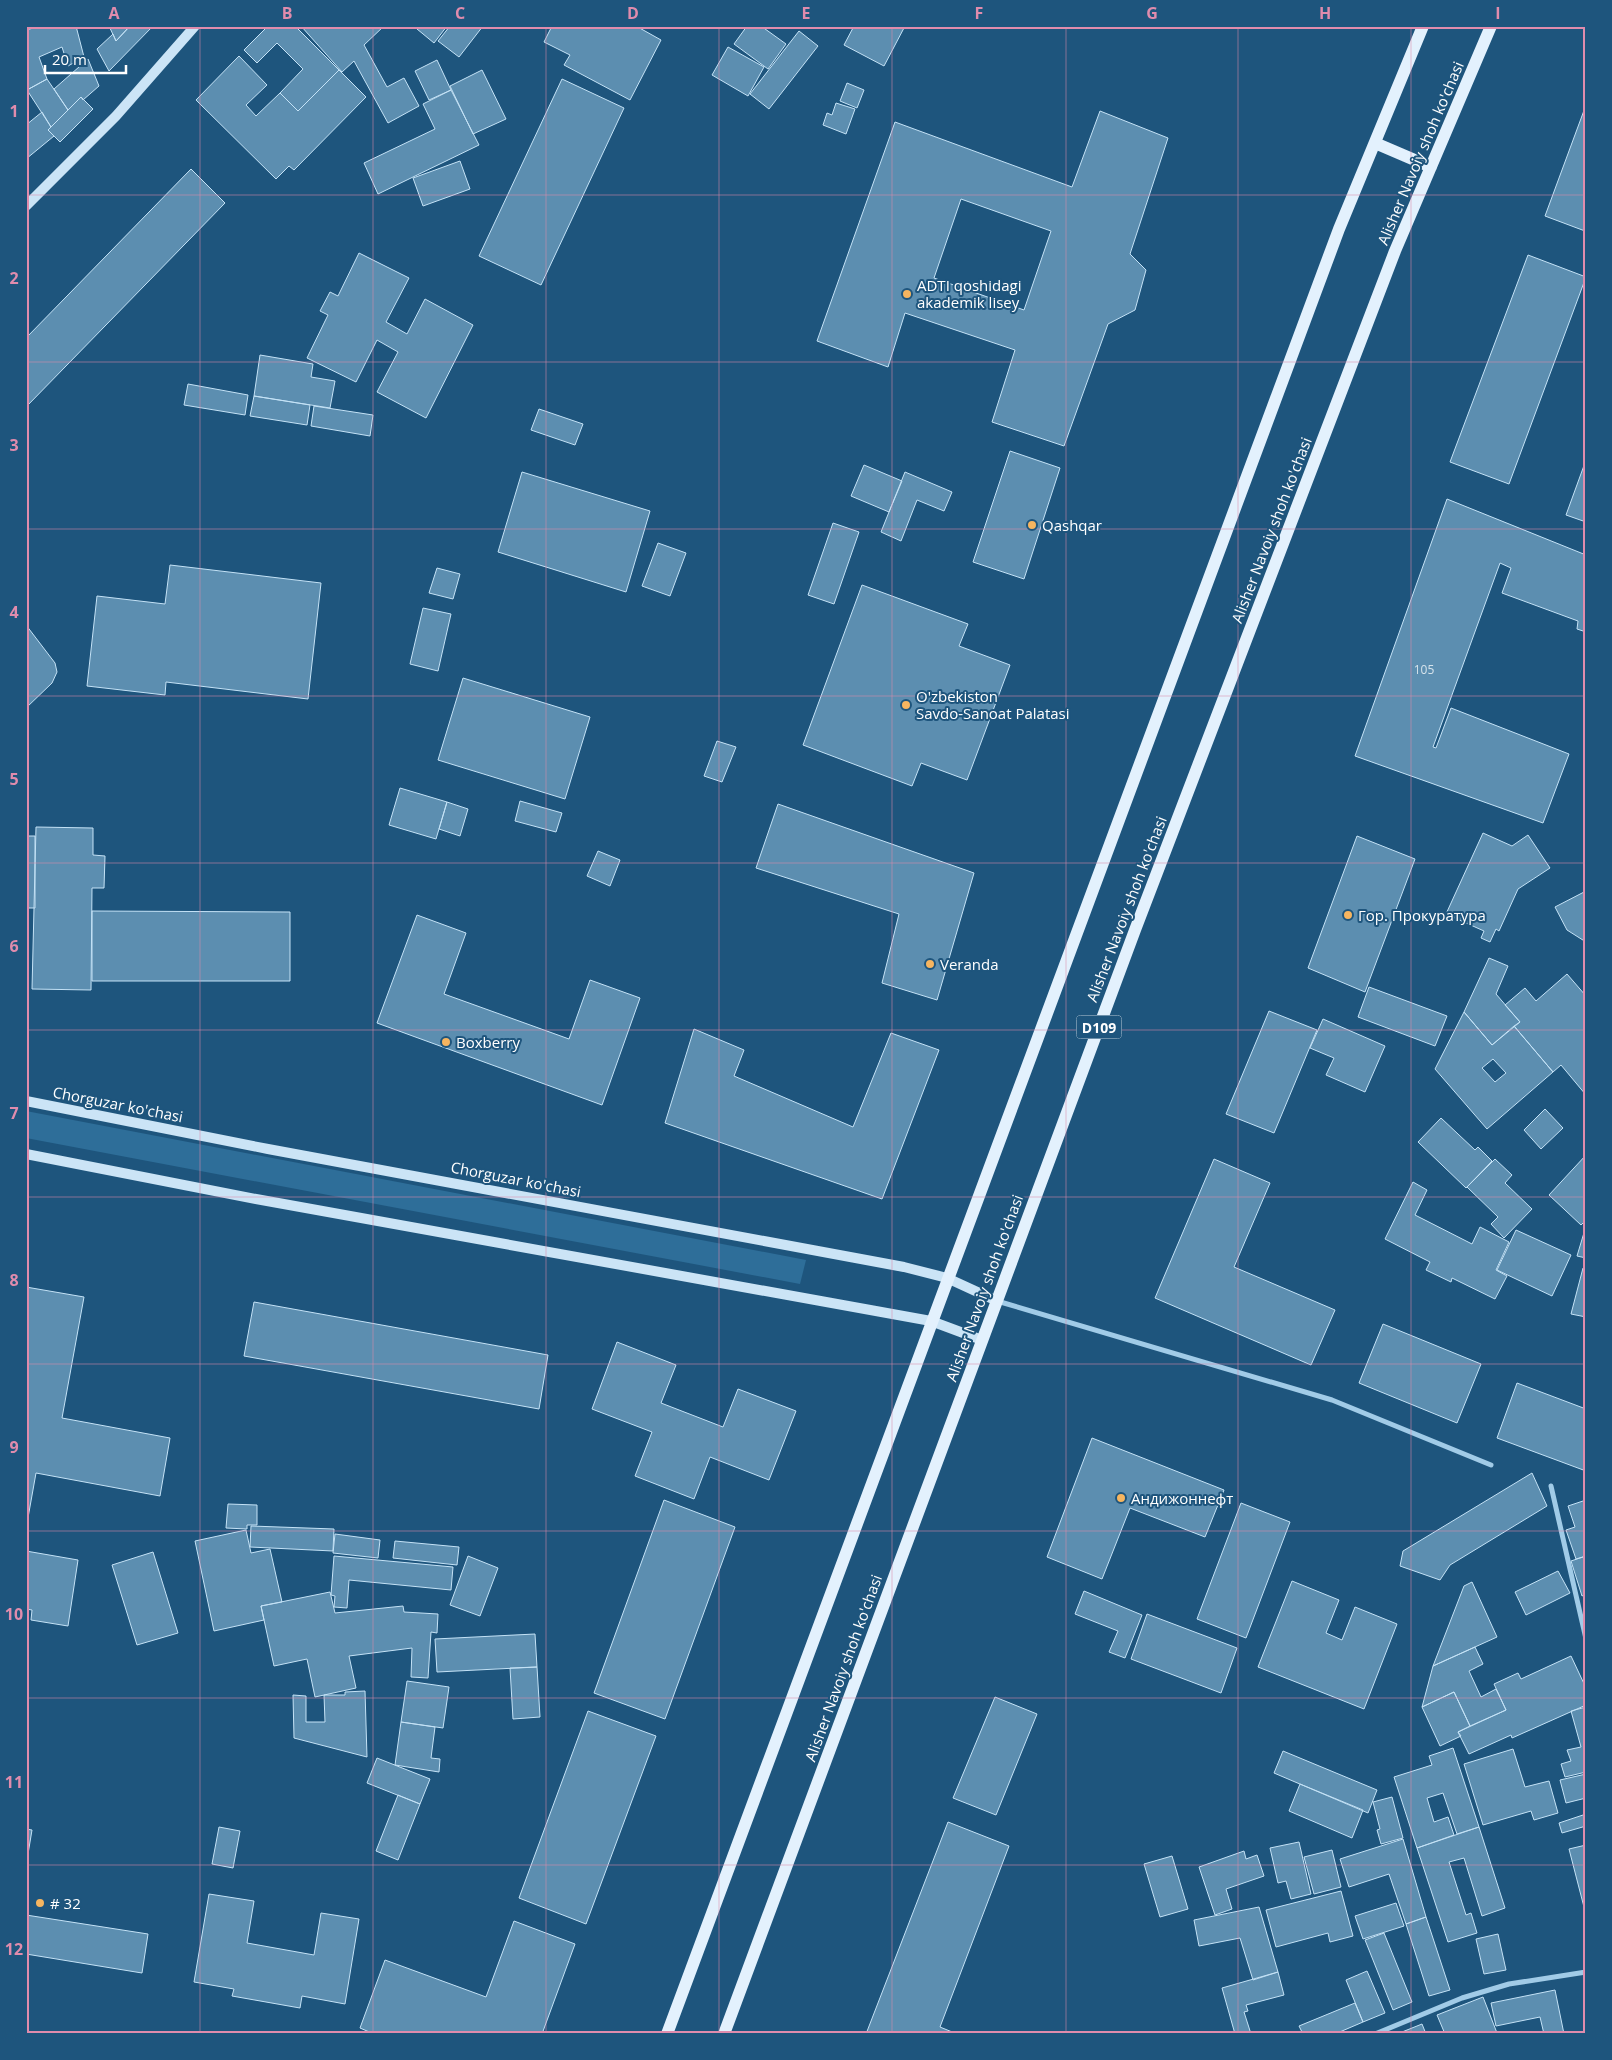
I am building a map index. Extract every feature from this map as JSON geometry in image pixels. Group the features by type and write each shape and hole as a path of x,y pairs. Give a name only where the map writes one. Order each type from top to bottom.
{"main road":[{"path":"28,202 116,116 195,26"},
{"path":"667,2034 1339,229 1423,26"},
{"name":"Alisher Navoiy shoh ko'chasi","path":"724,2034 1135,930 1395,251 1491,26"},
{"path":"1375,143 1431,167"},
{"name":"Chorguzar ko'chasi","path":"26,1102 904,1267 947,1278 996,1301"},
{"path":"26,1154 275,1202 931,1321 982,1340"}],"street":[{"path":"996,1301 1332,1400 1491,1466"},
{"path":"1552,1486 1586,1639"},
{"path":"1376,2034 1462,1998 1509,1984 1586,1972"}],"shaded area":[{"path":"26,1111 806,1260 800,1284 26,1138"}],"building":[{"path":"41,26 76,26 84,57 68,66 62,47 39,57 47,79 27,90 26,30"},
{"path":"109,26 130,26 116,41"},
{"path":"130,26 153,26 109,71 97,49 113,34 116,41"},
{"path":"268,26 295,26 339,70 298,111 280,93 303,69 277,43 257,63 244,50"},
{"path":"301,26 384,26 364,45 387,87 404,78 419,106 388,123 354,61 342,72"},
{"path":"419,26 447,26 434,43 417,29"},
{"path":"450,26 483,26 459,57 438,41"},
{"path":"552,26 636,26 661,40 630,100 564,65 570,55 544,42"},
{"path":"747,26 761,26 786,44 768,69 734,44"},
{"path":"854,26 905,26 884,66 844,45"},
{"path":"799,31 818,46 769,109 750,94"},
{"path":"728,47 764,67 748,96 712,75"},
{"path":"239,56 267,85 246,105 256,116 280,93 298,111 339,70 366,97 294,170 289,166 276,179 196,100"},
{"path":"88,59 99,86 83,100 81,97 68,110 54,89"},
{"path":"437,60 451,90 429,100 415,71"},
{"path":"482,70 506,119 473,134 450,86"},
{"path":"47,79 68,110 51,127 27,90"},
{"path":"562,79 624,108 541,285 479,256"},
{"path":"847,83 864,90 857,108 840,101"},
{"path":"451,90 479,145 378,194 364,163 435,129 423,104"},
{"path":"81,97 93,109 60,142 48,130"},
{"path":"836,103 855,109 846,134 823,125 827,113 832,115"},
{"path":"1586,105 1586,229 1585,231 1545,216"},
{"name":"ADTI qoshidagi akademik lisey","path":"1100,111 1168,138 1130,254 1146,270 1135,310 1108,324 1064,446 992,422 1015,350 905,313 888,367 817,341 895,122 1072,187","holes":["961,199 1051,231 1024,310 934,278"]},
{"path":"42,112 51,127 48,130 54,136 26,159 26,125"},
{"path":"460,161 470,189 423,206 413,178"},
{"path":"191,169 225,203 26,407 26,338"},
{"path":"359,253 409,278 386,322 407,334 425,299 473,325 426,418 377,392 398,352 377,340 356,382 307,358 328,315 320,311 330,292 338,296"},
{"path":"1528,255 1586,277 1509,484 1450,462"},
{"path":"260,355 313,364 311,377 335,381 330,408 254,396"},
{"path":"188,384 248,395 245,415 184,405"},
{"path":"254,396 310,405 307,425 250,416"},
{"path":"314,406 373,415 370,436 311,426"},
{"path":"539,409 583,424 575,445 531,430"},
{"path":"1010,451 1060,468 1024,579 973,562"},
{"path":"1586,460 1586,522 1566,515"},
{"path":"864,465 902,481 889,512 851,496"},
{"path":"522,472 650,511 626,592 498,552"},
{"path":"905,472 952,492 944,511 917,500 901,541 881,532"},
{"path":"1447,499 1586,555 1586,632 1577,629 1578,621 1502,593 1511,568 1500,563 1433,747 1436,748 1451,708 1569,754 1543,823 1355,756"},
{"path":"833,523 859,532 834,604 808,595"},
{"path":"658,543 686,553 670,596 642,586"},
{"path":"170,565 321,583 308,699 166,682 165,695 87,686 97,596 165,604"},
{"path":"437,568 460,574 453,599 429,593"},
{"name":"O'zbekiston Savdo-Sanoat Palatasi","path":"862,585 968,624 959,646 1010,665 967,780 921,763 912,786 803,745"},
{"path":"423,608 451,614 438,671 410,664"},
{"path":"26,625 55,663 57,672 52,683 26,708"},
{"path":"463,678 590,717 565,799 438,760"},
{"path":"717,741 736,747 722,782 704,776"},
{"path":"400,788 447,802 436,839 389,825"},
{"path":"520,801 562,813 556,832 515,821"},
{"path":"447,802 468,809 460,836 439,829"},
{"path":"778,804 974,873 937,1000 882,983 899,914 756,868"},
{"path":"36,827 93,828 93,855 105,856 104,888 92,888 91,990 32,989"},
{"path":"1483,833 1512,846 1528,835 1550,868 1518,889 1499,931 1496,929 1490,942 1481,938 1484,931 1446,914"},
{"path":"26,836 35,836 35,908 26,908"},
{"path":"1357,836 1415,859 1365,992 1308,968"},
{"path":"598,851 620,860 610,886 587,876"},
{"path":"1586,891 1586,942 1567,930 1555,907"},
{"path":"92,911 290,912 290,981 92,981"},
{"path":"417,915 466,933 444,994 569,1039 590,980 640,998 602,1105 377,1023"},
{"path":"1489,958 1508,966 1496,994 1520,1022 1492,1045 1464,1012"},
{"path":"1567,974 1586,996 1586,1095 1561,1065 1553,1072 1514,1026 1520,1022 1505,1005 1525,988 1536,1001"},
{"path":"1369,987 1447,1016 1435,1046 1358,1017"},
{"path":"1269,1011 1317,1030 1274,1133 1226,1114"},
{"path":"1464,1012 1492,1045 1514,1026 1553,1072 1487,1129 1435,1069","holes":["1493,1059 1506,1073 1495,1082 1482,1068"]},
{"path":"1323,1019 1385,1046 1365,1092 1326,1075 1334,1058 1310,1048"},
{"path":"694,1029 744,1050 734,1076 853,1127 891,1033 939,1050 882,1199 665,1123"},
{"path":"1545,1109 1563,1128 1541,1149 1524,1130"},
{"path":"1441,1118 1475,1150 1478,1147 1492,1161 1466,1188 1418,1142"},
{"path":"1586,1155 1586,1220 1581,1225 1549,1195"},
{"path":"1214,1159 1270,1183 1234,1267 1335,1310 1311,1365 1155,1298"},
{"path":"1495,1159 1512,1175 1505,1183 1532,1209 1504,1238 1491,1224 1498,1217 1467,1187"},
{"path":"1413,1182 1427,1190 1415,1215 1472,1244 1480,1227 1509,1242 1496,1270 1507,1276 1495,1299 1452,1278 1451,1282 1426,1270 1430,1262 1385,1239"},
{"path":"1586,1226 1586,1258 1577,1256"},
{"path":"1516,1230 1571,1255 1552,1296 1497,1270"},
{"path":"1583,1268 1586,1269 1586,1317 1571,1314"},
{"path":"26,1287 84,1297 62,1418 170,1438 160,1496 36,1473 26,1529"},
{"path":"254,1302 548,1355 539,1409 244,1356"},
{"path":"1383,1324 1481,1364 1457,1423 1359,1383"},
{"path":"617,1342 676,1365 661,1403 723,1427 738,1389 796,1411 769,1480 710,1457 694,1499 635,1476 652,1432 592,1409"},
{"path":"1517,1383 1586,1409 1586,1471 1497,1438"},
{"path":"1092,1438 1224,1490 1205,1537 1130,1508 1102,1579 1047,1557"},
{"path":"1532,1473 1547,1506 1450,1565 1440,1580 1400,1566 1403,1551"},
{"path":"664,1500 735,1527 665,1719 594,1693"},
{"path":"1586,1500 1586,1556 1576,1559 1566,1530 1575,1527 1568,1506"},
{"path":"1241,1503 1290,1522 1246,1638 1197,1619"},
{"path":"228,1504 257,1505 257,1525 247,1525 247,1529 226,1528"},
{"path":"251,1526 334,1529 333,1551 250,1547"},
{"path":"246,1530 251,1553 270,1549 282,1602 261,1606 264,1620 214,1631 195,1541"},
{"path":"335,1534 380,1540 378,1558 333,1553"},
{"path":"395,1541 459,1547 457,1565 393,1558"},
{"path":"26,1551 78,1560 68,1626 31,1620 32,1610 26,1609"},
{"path":"153,1552 178,1633 137,1645 112,1565"},
{"path":"334,1556 453,1567 451,1590 349,1580 347,1608 334,1607 335,1596 331,1595"},
{"path":"468,1556 498,1568 480,1616 450,1605"},
{"path":"1586,1556 1586,1594 1582,1596 1571,1561"},
{"path":"1558,1571 1570,1593 1526,1615 1515,1592"},
{"path":"1292,1581 1339,1600 1326,1633 1342,1640 1355,1607 1397,1624 1364,1709 1258,1667"},
{"path":"1472,1582 1497,1637 1433,1666 1464,1586"},
{"path":"1084,1591 1142,1615 1125,1658 1109,1652 1118,1631 1075,1614"},
{"path":"330,1592 335,1613 403,1606 404,1612 438,1614 437,1633 431,1632 428,1678 411,1677 412,1648 349,1656 356,1688 315,1697 307,1659 274,1666 261,1606"},
{"path":"1147,1614 1237,1648 1221,1693 1131,1659"},
{"path":"535,1634 537,1667 437,1672 435,1639"},
{"path":"1475,1647 1483,1664 1469,1671 1481,1697 1496,1689 1506,1710 1470,1726 1454,1692 1422,1707 1433,1666"},
{"path":"1571,1656 1586,1688 1586,1705 1512,1738 1511,1735 1469,1754 1458,1732 1506,1710 1494,1684 1518,1673 1521,1679"},
{"path":"537,1667 540,1717 513,1719 510,1668"},
{"path":"407,1681 449,1687 443,1728 401,1722"},
{"path":"365,1691 367,1757 294,1738 293,1695 306,1696 306,1722 325,1722 324,1695 345,1695 345,1692"},
{"path":"1454,1692 1470,1726 1458,1732 1461,1736 1440,1746 1422,1707"},
{"path":"995,1697 1037,1714 996,1815 953,1798"},
{"path":"1586,1707 1586,1772 1565,1777 1561,1764 1571,1761 1567,1750 1581,1747 1571,1711"},
{"path":"588,1711 656,1736 586,1924 519,1898"},
{"path":"401,1722 435,1727 431,1758 440,1759 439,1772 395,1765"},
{"path":"1453,1748 1479,1827 1457,1834 1443,1793 1427,1798 1434,1822 1448,1817 1454,1835 1417,1848 1394,1777 1432,1765 1429,1756"},
{"path":"1513,1749 1525,1787 1549,1781 1558,1813 1534,1820 1531,1811 1483,1825 1464,1764"},
{"path":"1283,1751 1377,1790 1368,1813 1274,1773"},
{"path":"377,1758 430,1779 420,1804 367,1783"},
{"path":"1586,1774 1586,1798 1566,1803 1560,1780"},
{"path":"1300,1784 1363,1810 1352,1838 1289,1811"},
{"path":"398,1795 420,1804 398,1860 376,1851"},
{"path":"1392,1797 1403,1838 1381,1844 1377,1830 1380,1829 1373,1802"},
{"path":"1586,1814 1586,1826 1562,1833 1559,1823"},
{"path":"948,1822 1009,1846 940,2027 957,2034 866,2034"},
{"path":"219,1827 240,1831 233,1868 212,1864"},
{"path":"1479,1827 1505,1908 1482,1916 1464,1858 1449,1862 1466,1915 1471,1913 1477,1933 1448,1942 1417,1848"},
{"path":"26,1829 32,1830 26,1866"},
{"path":"1403,1839 1426,1917 1406,1924 1389,1874 1349,1887 1340,1859"},
{"path":"1299,1842 1311,1894 1291,1899 1286,1881 1278,1883 1270,1848"},
{"path":"1586,1845 1586,1910 1585,1911 1569,1849"},
{"path":"1332,1850 1341,1887 1314,1894 1304,1857"},
{"path":"1244,1851 1246,1859 1257,1855 1264,1876 1226,1889 1232,1909 1215,1915 1199,1867"},
{"path":"1172,1856 1188,1909 1160,1917 1144,1864"},
{"path":"1341,1891 1353,1936 1330,1942 1328,1933 1276,1947 1266,1910"},
{"path":"209,1894 254,1901 247,1943 314,1955 321,1913 359,1919 345,2004 302,1996 300,2008 232,1996 234,1989 194,1982"},
{"path":"1396,1903 1404,1926 1363,1939 1355,1916"},
{"path":"1259,1907 1278,1972 1253,1980 1240,1938 1199,1946 1194,1920"},
{"path":"26,1915 148,1934 142,1973 26,1954"},
{"path":"1426,1917 1450,1990 1429,1996 1406,1924"},
{"path":"514,1921 575,1944 542,2034 374,2034 360,2028 385,1960 486,1997"},
{"path":"1384,1933 1412,2002 1393,2010 1365,1940"},
{"path":"1498,1934 1506,1970 1484,1974 1476,1939"},
{"path":"1367,1971 1385,2013 1363,2022 1346,1980"},
{"path":"1278,1972 1284,1995 1246,2005 1248,2011 1244,2012 1251,2034 1235,2034 1222,1988"},
{"path":"1555,1990 1564,2034 1544,2034 1540,2017 1496,2026 1491,2003"},
{"path":"1483,1997 1497,2033 1445,2034 1437,2015"},
{"path":"1355,2003 1363,2022 1335,2034 1303,2034 1299,2026"},
{"path":"1422,2024 1426,2034 1397,2034"}],"place":[{"name":"ADTI qoshidagi akademik lisey","path":"907,294"},
{"name":"Qashqar","path":"1032,525"},
{"name":"O'zbekiston Savdo-Sanoat Palatasi","path":"906,705"},
{"name":"Гор. Прокуратура","path":"1348,915"},
{"name":"Veranda","path":"930,964"},
{"name":"Boxberry","path":"446,1042"},
{"name":"Андижоннефт","path":"1121,1498"},
{"name":"# 32","path":"40,1903"}]}
